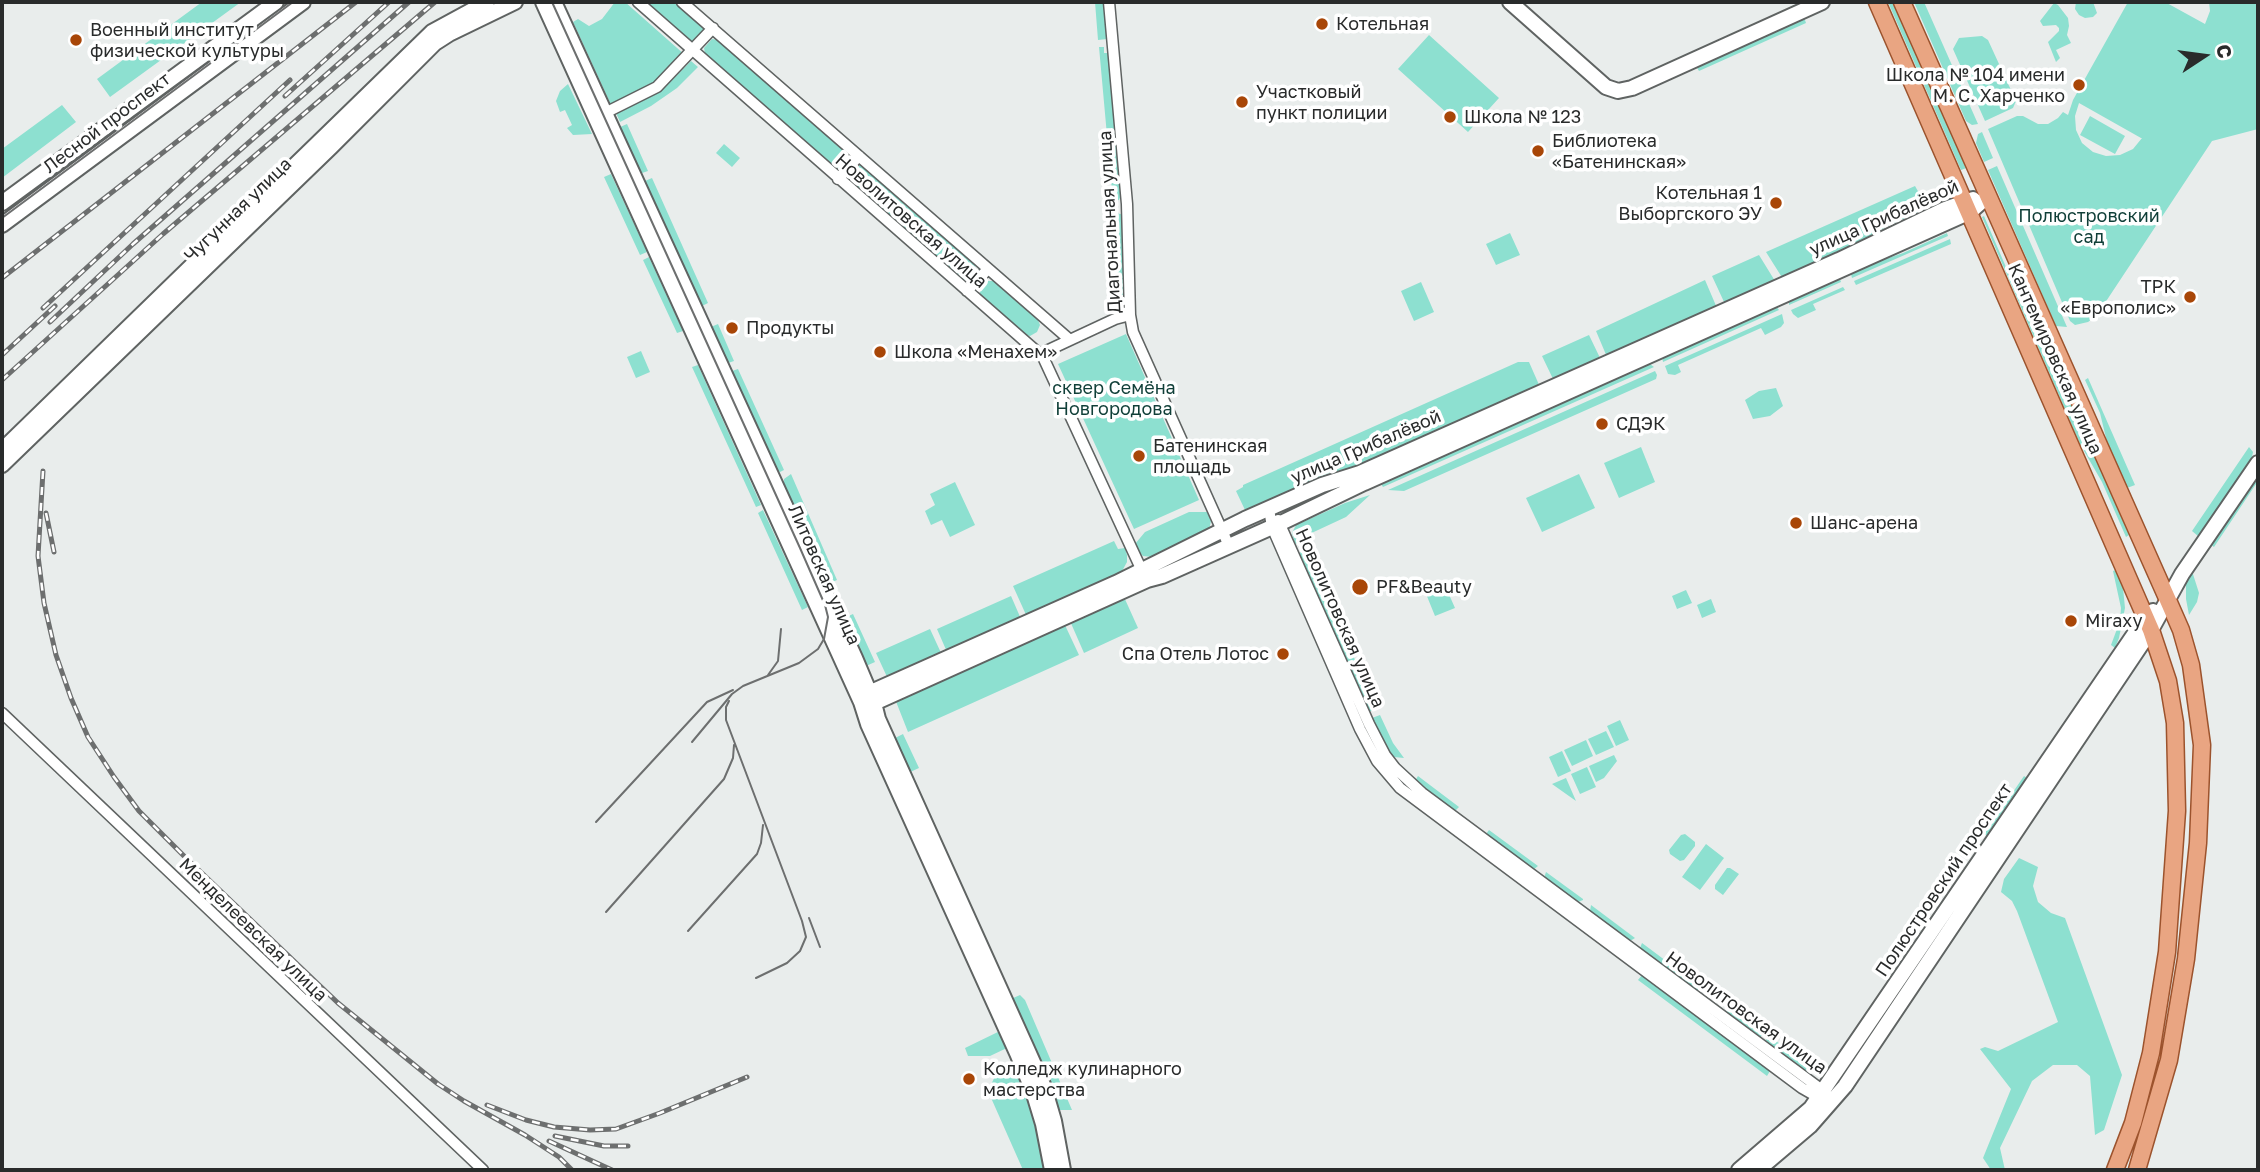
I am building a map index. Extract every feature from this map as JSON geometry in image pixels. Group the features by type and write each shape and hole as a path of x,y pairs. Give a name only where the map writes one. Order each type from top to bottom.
{"main road":[{"name":"Кантемировская улица","path":"1877,2 2149,624 2168,681 2175,723 2177,837 2167,952 2151,1053 2133,1123 2115,1170"},
{"name":"Кантемировская улица","path":"1902,2 2181,630 2195,687 2202,745 2191,914 2169,1060 2137,1170"}],"street":[{"name":"Лесной проспект","path":"2,203 276,2"},
{"name":"Лесной проспект","path":"2,225 303,2"},
{"name":"Чугунная улица","path":"2,450 432,32 487,2"},
{"name":"Чугунная улица","path":"2,465 435,43 515,2"},
{"name":"Литовская улица","path":"543,2 601,115"},
{"name":"Литовская улица","path":"554,2 601,115 1044,1087 1054,1121 1063,1170"},
{"name":"Новолитовская улица","path":"638,2 1040,354 1049,368 1144,575"},
{"name":"Новолитовская улица","path":"682,2 1070,340"},
{"name":"Диагональная улица","path":"1109,2 1127,204 1130,315 1133,332 1228,546"},
{"path":"1510,2 1606,87 1618,91 1632,88 1822,2"},
{"path":"601,115 657,88 713,29"},
{"path":"221,42 230,55"},
{"path":"838,178 859,156"},
{"name":"улица Грибалёвой","path":"1144,575 1161,576 1276,525 1989,196"},
{"name":"улица Грибалёвой","path":"868,699 1144,575 1222,532 1322,485 1360,473 1968,206"},
{"path":"967,291 988,270"},
{"path":"1040,354 1130,315"},
{"name":"Полюстровский проспект","path":"1758,1170 1810,1126 1824,1097 2258,463"},
{"name":"Новолитовская улица","path":"1269,509 1369,746 1387,775 1400,788 1824,1097"},
{"name":"Литовская улица","path":"868,699 868,724 1033,1091 1052,1170"},
{"name":"Менделеевская улица","path":"2,713 483,1170"},
{"name":"Полюстровский проспект","path":"1739,1170 1824,1097"}],"green space":[{"path":"202,2 241,2 110,97 97,79"},
{"path":"615,2 625,2 685,55 659,82 611,105 573,22 578,19 589,26 602,19"},
{"path":"645,2 675,2 702,25 704,31 691,42"},
{"path":"1095,2 1104,2 1107,39 1098,40"},
{"path":"1888,2 1897,2 1969,167 1961,170"},
{"path":"1914,2 1924,2 1978,124 1972,125 1966,121"},
{"path":"2076,2 2093,2 2097,13 2093,17 2085,18 2079,15 2075,9"},
{"name":"Полюстровский сад","path":"2128,2 2165,2 2205,24 2210,11 2209,2 2258,2 2258,129 2212,141 2097,315 2088,322 2075,325 2070,321 1988,129 2017,116 2023,116 2038,124 2048,124 2063,112 2068,115 2073,100","holes":["2079,103 2142,138 2133,149 2120,155 2106,156 2093,152 2082,143 2076,130 2075,116"]},
{"path":"2054,3 2068,18 2067,35 2071,43 2056,50 2060,58 2056,62 2048,42 2059,28 2056,25 2043,26 2040,21"},
{"path":"1804,17 1806,23 1699,71 1696,66"},
{"path":"1429,35 1499,98 1468,132 1398,69"},
{"path":"1982,36 1988,40 2016,101 2013,108 1985,121 1953,49 1959,38"},
{"path":"712,39 719,40 847,153 849,158 841,167 834,168 705,54 704,48"},
{"path":"1099,47 1104,47 1104,53 1108,53 1121,195 1119,200 1113,202"},
{"path":"691,61 698,67 677,88 651,106 620,122 616,113 661,91"},
{"path":"568,84 592,134 573,135 567,128 572,125 565,110 560,112 556,101 560,91"},
{"path":"62,105 76,122 2,178 2,149"},
{"path":"2090,116 2125,136 2115,154 2080,135"},
{"path":"627,124 648,171 642,173 633,161 618,128"},
{"path":"1982,132 1993,158 1984,162 1976,143 1978,134"},
{"path":"724,144 740,158 732,167 716,153"},
{"path":"858,165 863,166 975,265 976,273 968,280 961,280 850,181 848,175"},
{"path":"1997,166 2067,327 2056,326 1988,170"},
{"path":"611,174 647,252 640,255 604,177"},
{"path":"652,178 708,303 702,306 645,181"},
{"path":"1915,186 1919,193 1927,194 1932,206 1783,279 1766,252"},
{"path":"1114,213 1123,217 1125,287 1119,299"},
{"path":"1984,216 2015,288 2039,327 2129,535 2126,537 2102,482 2080,444 1982,217"},
{"path":"1510,233 1520,255 1496,265 1486,244"},
{"path":"1947,233 1948,236 1852,278 1850,271 1903,253"},
{"path":"1950,239 1951,244 1856,285 1854,281"},
{"path":"1759,255 1775,281 1725,304 1712,276"},
{"path":"649,257 683,331 677,333 643,260"},
{"path":"1839,276 1841,282 1789,305 1789,300"},
{"path":"1705,280 1717,308 1607,357 1596,331"},
{"path":"988,281 993,281 1038,320 1040,325 1037,332 1030,336 1025,335 980,296 980,288"},
{"path":"1421,282 1434,312 1414,321 1401,291"},
{"path":"1843,287 1845,290 1813,304 1816,310 1798,318 1791,310"},
{"path":"1776,306 1779,310 1663,362 1662,356"},
{"path":"1782,314 1784,323 1781,327 1765,335 1761,328 1678,365 1681,372 1675,375 1668,374 1665,366"},
{"path":"718,324 734,361 728,363 711,327"},
{"name":"сквер Семёна Новгородова","path":"1126,334 1199,500 1134,529 1058,364"},
{"path":"1589,335 1601,360 1554,381 1542,356"},
{"path":"641,351 650,372 636,378 627,357"},
{"path":"1518,362 1529,362 1540,387 1359,468 1329,473 1245,510 1236,491 1243,485"},
{"path":"1647,362 1654,367 1383,487 1381,484 1381,482"},
{"path":"698,365 761,505 756,507 692,367"},
{"path":"738,369 784,470 780,472 732,371"},
{"path":"1655,371 1656,379 1404,491 1388,490"},
{"path":"2088,378 2135,485 2127,488 2085,380"},
{"path":"1776,388 1783,406 1770,416 1753,419 1745,400 1759,391"},
{"path":"1641,447 1655,482 1619,498 1604,463"},
{"path":"2249,447 2253,452 2252,457 2198,536 2192,531"},
{"path":"2258,472 2258,481 2214,547 2210,544"},
{"path":"791,474 837,580 828,584 784,485 784,479"},
{"path":"1579,474 1595,508 1542,532 1526,498"},
{"path":"955,482 975,525 950,537 942,520 931,525 925,511 935,505 930,494"},
{"path":"1370,495 1346,517 1303,537 1295,544 1292,533 1296,525"},
{"path":"763,510 808,607 802,610 758,513"},
{"path":"1189,512 1207,512 1211,521 1209,530 1152,557 1140,553 1135,544 1145,532"},
{"path":"1114,541 1118,549 1125,548 1127,555 1127,562 1121,573 1027,617 1013,586"},
{"path":"1305,550 1377,708 1369,712 1299,553"},
{"path":"2116,570 2123,588 2125,608 2115,648 2111,645 2120,621 2121,608 2113,571"},
{"path":"2192,571 2199,593 2189,615 2186,583"},
{"path":"1443,581 1455,608 1435,616 1424,589"},
{"path":"1686,590 1692,603 1677,609 1672,596"},
{"path":"1011,596 1021,619 947,652 937,629"},
{"path":"1124,597 1138,628 1084,653 1070,621"},
{"path":"1711,599 1716,612 1702,618 1697,605"},
{"path":"853,614 875,662 866,666 844,618"},
{"path":"1064,623 1079,655 908,732 895,699"},
{"path":"930,629 942,655 888,679 876,653"},
{"path":"1380,715 1393,743 1404,758 1394,757 1388,751 1372,718"},
{"path":"1620,720 1629,740 1616,746 1607,726"},
{"path":"1606,731 1614,747 1596,755 1588,739"},
{"path":"903,734 919,768 908,773 893,739"},
{"path":"1586,740 1593,756 1572,766 1564,750"},
{"path":"1562,751 1571,771 1558,777 1549,757"},
{"path":"1614,755 1617,761 1604,778 1596,782 1589,766"},
{"path":"1587,767 1596,787 1580,794 1571,774"},
{"path":"1418,776 1459,807 1455,811 1415,781"},
{"path":"2024,776 2027,778 1987,836 1984,834"},
{"path":"1566,778 1576,801 1552,784"},
{"path":"1489,830 1538,866 1533,870 1486,834"},
{"path":"1685,834 1695,842 1695,846 1684,860 1680,861 1670,854 1669,850 1681,835"},
{"path":"1706,844 1724,858 1700,890 1682,877"},
{"path":"2019,858 2038,867 2033,886 2038,902 2051,913 2065,918 2122,1075 2104,1130 2095,1135 2090,1076 2077,1065 2053,1065 2032,1081 2000,1148 2005,1170 1991,1170 1983,1158 2011,1089 1980,1049 1985,1047 1998,1051 2058,1022 2017,911 2012,901 2001,892 2004,879"},
{"path":"1727,868 1739,874 1723,895 1715,889 1715,885"},
{"path":"1546,872 1583,900 1578,902 1544,878"},
{"path":"1591,905 1635,938 1630,941 1590,911"},
{"path":"1642,943 1701,987 1697,991 1640,948"},
{"path":"1642,975 1770,1071 1767,1076 1638,980"},
{"path":"1020,995 1025,1000 1072,1110 1058,1110 1011,999"},
{"path":"1730,1007 1764,1032 1760,1038 1726,1013"},
{"path":"1002,1030 1009,1047 990,1056 968,1056 965,1048"},
{"path":"1769,1036 1813,1068 1809,1074 1765,1041"},
{"path":"1016,1063 1027,1088 1048,1170 1023,1170 988,1091 997,1072"}],"tram line":[{"path":"2,218 293,2"},
{"path":"552,2 800,548 828,617 824,639 818,649 799,663 743,686 732,694 692,742"},
{"path":"768,675 778,661 781,629"},
{"path":"596,822 707,702 733,690"},
{"path":"729,701 726,720 806,937 800,951 787,963 756,978"},
{"path":"606,912 724,779 733,758 734,745"},
{"path":"688,931 757,854 763,825"},
{"path":"809,918 820,947"}],"railway":[{"path":"2,278 356,2"},
{"path":"285,96 389,2"},
{"path":"50,322 133,244 409,2"},
{"path":"2,380 163,234 435,2"},
{"path":"43,308 290,80"},
{"path":"2,355 55,306"},
{"path":"43,471 38,556 44,603 56,655 88,737 139,811 338,1003 438,1084 525,1135 559,1157 572,1170"},
{"path":"46,513 54,552"},
{"path":"487,1105 554,1127 616,1129 747,1077"},
{"path":"555,1136 604,1146 628,1146"},
{"path":"549,1141 612,1170"}],"place":[{"name":"Котельная","path":"1322,24"},
{"name":"Военный институт физической культуры","path":"76,40"},
{"name":"Школа № 104 имени М. С. Харченко","path":"2079,85"},
{"name":"Участковый пункт полиции","path":"1242,102"},
{"name":"Школа № 123","path":"1450,117"},
{"name":"Библиотека «Батенинская»","path":"1538,151"},
{"name":"Котельная 1 Выборгского ЭУ","path":"1776,203"},
{"name":"ТРК «Европолис»","path":"2190,297"},
{"name":"Продукты","path":"732,328"},
{"name":"Школа «Менахем»","path":"880,352"},
{"name":"СДЭК","path":"1602,424"},
{"name":"Батенинская площадь","path":"1139,456"},
{"name":"Шанс-арена","path":"1796,523"},
{"name":"PF&Beauty","path":"1360,587"},
{"name":"Miraxy","path":"2071,621"},
{"name":"Спа Отель Лотос","path":"1283,654"},
{"name":"Колледж кулинарного мастерства","path":"969,1079"}]}
